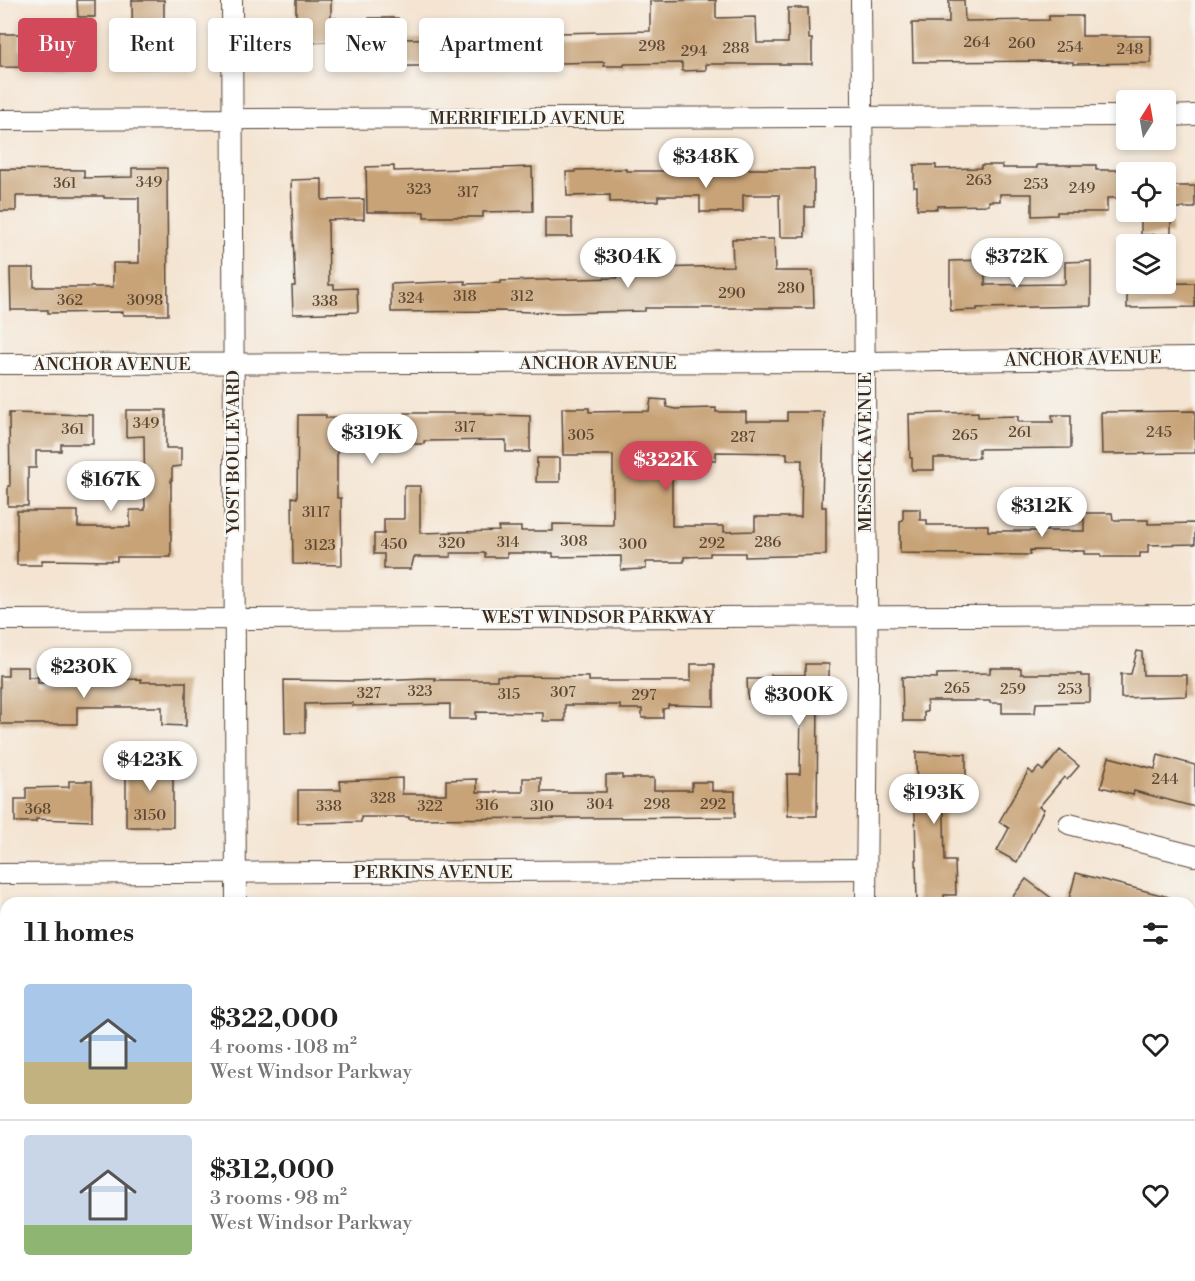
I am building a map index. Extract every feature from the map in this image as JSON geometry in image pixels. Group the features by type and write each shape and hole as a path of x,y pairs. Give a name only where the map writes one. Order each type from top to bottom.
{"street":[{"name":"YOST BOULEVARD","path":"232,0 236,897"},
{"name":"MESSICK AVENUE","path":"861,0 868,680 866,897"},
{"path":"1176,116 1195,115"},
{"name":"MERRIFIELD AVENUE","path":"0,120 1116,116"},
{"name":"ANCHOR AVENUE","path":"0,364 864,362 1195,358"},
{"name":"WEST WINDSOR PARKWAY","path":"0,620 1195,615"},
{"path":"1069,824 1195,856"},
{"name":"PERKINS AVENUE","path":"0,873 236,874 866,869"}],"building":[{"path":"77,0 95,0 95,17 78,17"},
{"path":"132,0 164,0 164,18 132,18"},
{"path":"296,0 331,0 331,18 325,18 325,42 313,43 313,18 296,18"},
{"path":"716,0 716,18 756,17 757,43 788,43 788,8 808,8 812,64 706,64 706,70 682,71 682,63 604,66 604,62 564,63 564,33 650,31 650,1"},
{"path":"949,0 964,0 965,21 1049,20 1049,16 1082,16 1082,36 1151,36 1151,63 913,62 912,23 949,23"},
{"path":"0,34 18,34 18,67 0,67"},
{"path":"407,39 419,39 419,66 407,66"},
{"path":"914,165 936,165 936,169 981,168 981,165 1002,165 1002,168 1037,168 1037,165 1096,165 1096,170 1116,170 1116,198 1107,198 1107,212 1057,212 1057,215 1032,216 1032,194 1000,194 1000,201 989,201 989,205 937,206 937,209 917,209 917,187 914,187"},
{"path":"394,166 394,171 532,167 533,211 483,212 483,217 424,217 424,212 367,212 366,167"},
{"path":"665,167 814,169 814,207 805,207 805,237 780,237 779,195 743,195 743,212 700,212 700,196 658,196 658,201 610,202 610,195 567,196 566,172 626,169 626,171 665,171"},
{"path":"132,168 167,168 168,315 123,315 123,312 48,313 48,310 11,310 10,268 34,268 34,287 113,287 113,263 139,263 139,198 16,196 16,211 0,211 0,169 84,170 84,178 132,177"},
{"path":"322,179 322,200 364,199 364,219 328,220 329,285 334,285 334,289 357,288 358,312 293,314 292,286 295,286 291,180"},
{"path":"1176,186 1195,186 1195,208 1176,208"},
{"path":"545,218 572,218 572,237 545,237"},
{"path":"1141,222 1171,222 1171,234 1141,234"},
{"path":"732,239 774,239 775,271 813,271 814,308 645,308 645,311 562,313 391,312 391,284 465,281 465,284 617,278 617,269 733,266"},
{"path":"985,260 985,285 1065,284 1065,262 1091,261 1091,306 977,308 977,310 950,311 950,261"},
{"path":"1176,283 1195,283 1195,307 1127,308 1127,294 1176,294"},
{"path":"651,399 666,400 667,407 675,409 716,408 716,412 746,412 746,421 787,421 787,412 824,412 822,507 826,507 826,555 745,557 745,553 710,553 710,556 684,557 684,562 646,562 646,569 621,570 621,556 553,557 553,553 507,553 507,557 485,557 485,553 451,553 451,557 414,557 411,569 384,569 384,554 374,554 374,534 384,534 384,519 404,519 404,486 420,486 420,533 499,531 498,527 521,527 521,531 553,531 553,524 613,525 613,455 563,455 562,408 589,408 589,412 649,411","holes":["716,452 787,453 787,460 802,460 801,517 755,517 755,531 724,532 724,526 672,526 672,467 685,467 684,460 716,460"]},
{"path":"126,410 166,410 166,448 181,448 181,466 172,467 171,557 117,557 117,561 42,560 42,565 17,565 17,511 78,511 78,527 130,527 130,510 145,510 144,436 126,437"},
{"path":"1195,411 1195,453 1102,454 1101,412"},
{"path":"978,412 978,417 1018,416 1018,422 1053,422 1052,415 1071,415 1071,448 979,449 979,458 934,458 934,470 912,470 909,414"},
{"path":"9,413 93,415 93,444 61,444 61,451 36,451 36,468 28,468 28,506 8,506"},
{"path":"405,413 485,413 485,415 530,416 530,452 506,452 506,440 424,441 424,444 337,442 337,498 341,498 342,565 293,564 292,497 297,498 298,415 326,415 326,418 405,419"},
{"path":"537,458 560,458 560,482 536,482"},
{"path":"903,509 920,509 920,520 927,520 927,525 988,525 988,531 1084,531 1084,513 1112,513 1113,520 1148,520 1148,524 1195,523 1195,544 1148,545 1148,553 1140,553 1140,557 1101,557 1101,554 1084,554 1084,551 1030,550 1030,555 900,553 900,521 903,520"},
{"path":"1137,651 1142,652 1143,675 1187,675 1187,696 1121,698 1121,674 1131,674"},
{"path":"691,664 714,664 714,706 668,705 668,708 663,709 663,718 642,718 642,709 620,709 620,705 565,705 565,721 543,721 543,713 476,712 476,719 450,719 450,704 353,706 353,703 305,704 305,733 285,733 284,680 353,681 435,678 435,680 497,680 497,676 521,676 589,677 589,681 691,681"},
{"path":"805,664 829,664 829,697 818,697 817,816 788,816 787,774 800,774 801,705 756,705 756,699 748,699 747,679 771,679 771,675 805,675"},
{"path":"8,667 28,667 28,677 38,677 38,683 100,683 100,680 141,679 141,682 186,682 186,726 162,725 162,707 77,707 77,724 0,724 0,676 8,676"},
{"path":"990,668 1021,668 1021,674 1090,676 1090,702 1036,703 1035,713 1002,713 1002,703 990,703 990,701 927,701 924,721 903,721 902,677 937,678 937,674 990,673"},
{"path":"1060,750 1079,766 1067,780 1064,777 1039,807 1044,809 1017,862 997,851 1009,828 999,822 1029,770 1033,774 1039,767 1043,771"},
{"path":"916,752 966,754 966,777 943,777 945,861 955,861 956,895 917,897 915,811 917,811"},
{"path":"1158,755 1195,765 1195,807 1134,791 1133,795 1101,787 1109,757 1155,769"},
{"path":"126,758 173,758 173,827 126,827"},
{"path":"606,775 622,775 622,778 654,778 654,790 692,790 692,782 712,782 712,791 735,791 735,817 409,819 409,817 361,817 361,822 298,823 298,790 341,790 340,781 402,778 402,794 446,794 446,780 477,779 477,792 523,792 523,778 541,778 541,792 606,792"},
{"path":"69,781 92,781 92,821 36,819 36,822 15,822 15,799 26,799 26,788 69,787"},
{"path":"1076,873 1169,897 1070,897"},
{"path":"1026,879 1050,897 1012,897"}]}
